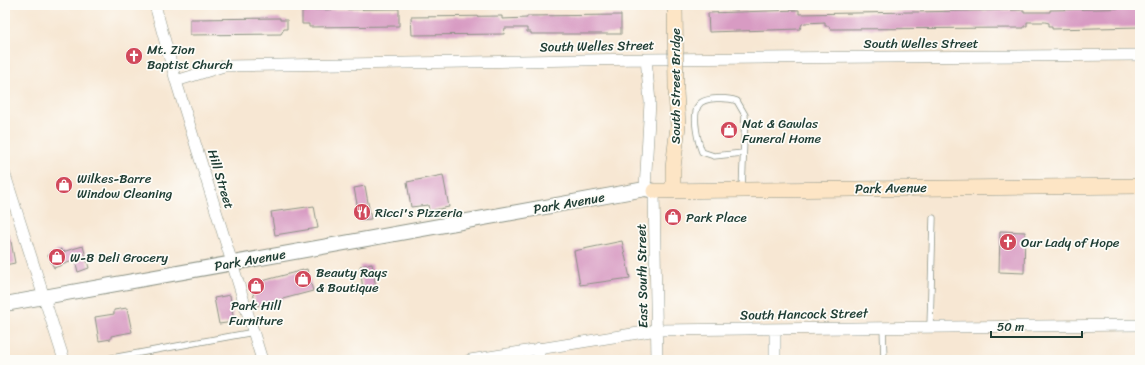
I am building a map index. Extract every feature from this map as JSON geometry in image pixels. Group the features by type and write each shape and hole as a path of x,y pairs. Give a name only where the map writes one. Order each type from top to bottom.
{"main road":[{"name":"South Street Bridge","path":"673,191 673,168 678,126 675,5"},
{"name":"Park Avenue","path":"649,190 1140,186"}],"street":[{"name":"Hill Street","path":"155,5 176,81 262,360"},
{"name":"South Welles Street","path":"176,81 224,66 646,59 1140,55"},
{"name":"East South Street","path":"646,59 650,102 649,190 657,360"},
{"path":"5,175 8,194 64,360"},
{"name":"Park Avenue","path":"5,304 649,190"},
{"name":"South Hancock Street","path":"470,360 656,330 1140,325"},
{"path":"775,329 775,360"},
{"path":"539,348 539,360"}],"lane":[{"path":"742,190 745,115 737,101 732,99 704,100 698,106 697,116 697,140 702,152 714,156 743,153"},
{"path":"930,327 933,218"},
{"path":"883,328 884,360"},
{"path":"101,360 254,332"}],"building":[{"path":"1140,8 1140,27 1052,29 1052,26 1049,26 1049,23 1027,22 1027,26 1024,26 1024,28 830,29 829,26 825,26 825,22 805,23 802,24 800,29 709,32 708,13 799,10 799,14 1024,10 1024,12 1050,12 1050,10"},
{"path":"399,9 399,26 309,27 309,24 302,24 302,12 305,12 305,10"},
{"path":"621,15 621,34 531,34 531,32 527,32 527,28 505,28 504,34 412,35 411,17 502,16 502,19 527,18 527,16"},
{"path":"280,18 280,20 287,20 287,29 284,29 281,34 190,35 190,19"},
{"path":"443,175 449,207 429,211 428,205 411,207 407,182"},
{"path":"365,186 371,219 360,220 354,188"},
{"path":"314,206 318,228 275,235 271,212"},
{"path":"1000,231 1025,232 1024,273 999,272"},
{"path":"5,236 10,236 15,263 5,265"},
{"path":"622,241 630,278 580,285 574,251"},
{"path":"83,246 89,268 78,272 75,260 54,268 48,255 61,249 62,252"},
{"path":"372,264 376,288 363,290 360,266"},
{"path":"307,269 313,291 256,306 251,284"},
{"path":"230,295 234,322 219,324 214,298"},
{"path":"127,308 132,332 111,336 111,339 99,341 95,317 114,314 114,310"}],"place":[{"name":"Mt. Zion Baptist Church","path":"134,56"},
{"name":"Nat & Gawlas Funeral Home","path":"729,130"},
{"name":"Wilkes-Barre Window Cleaning","path":"64,185"},
{"name":"Ricci's Pizzeria","path":"362,212"},
{"name":"Park Place","path":"673,217"},
{"name":"Our Lady of Hope","path":"1008,242"},
{"name":"W-B Deli Grocery","path":"57,257"},
{"name":"Beauty Rays & Boutique","path":"303,279"},
{"name":"Park Hill Furniture","path":"256,286"}]}
